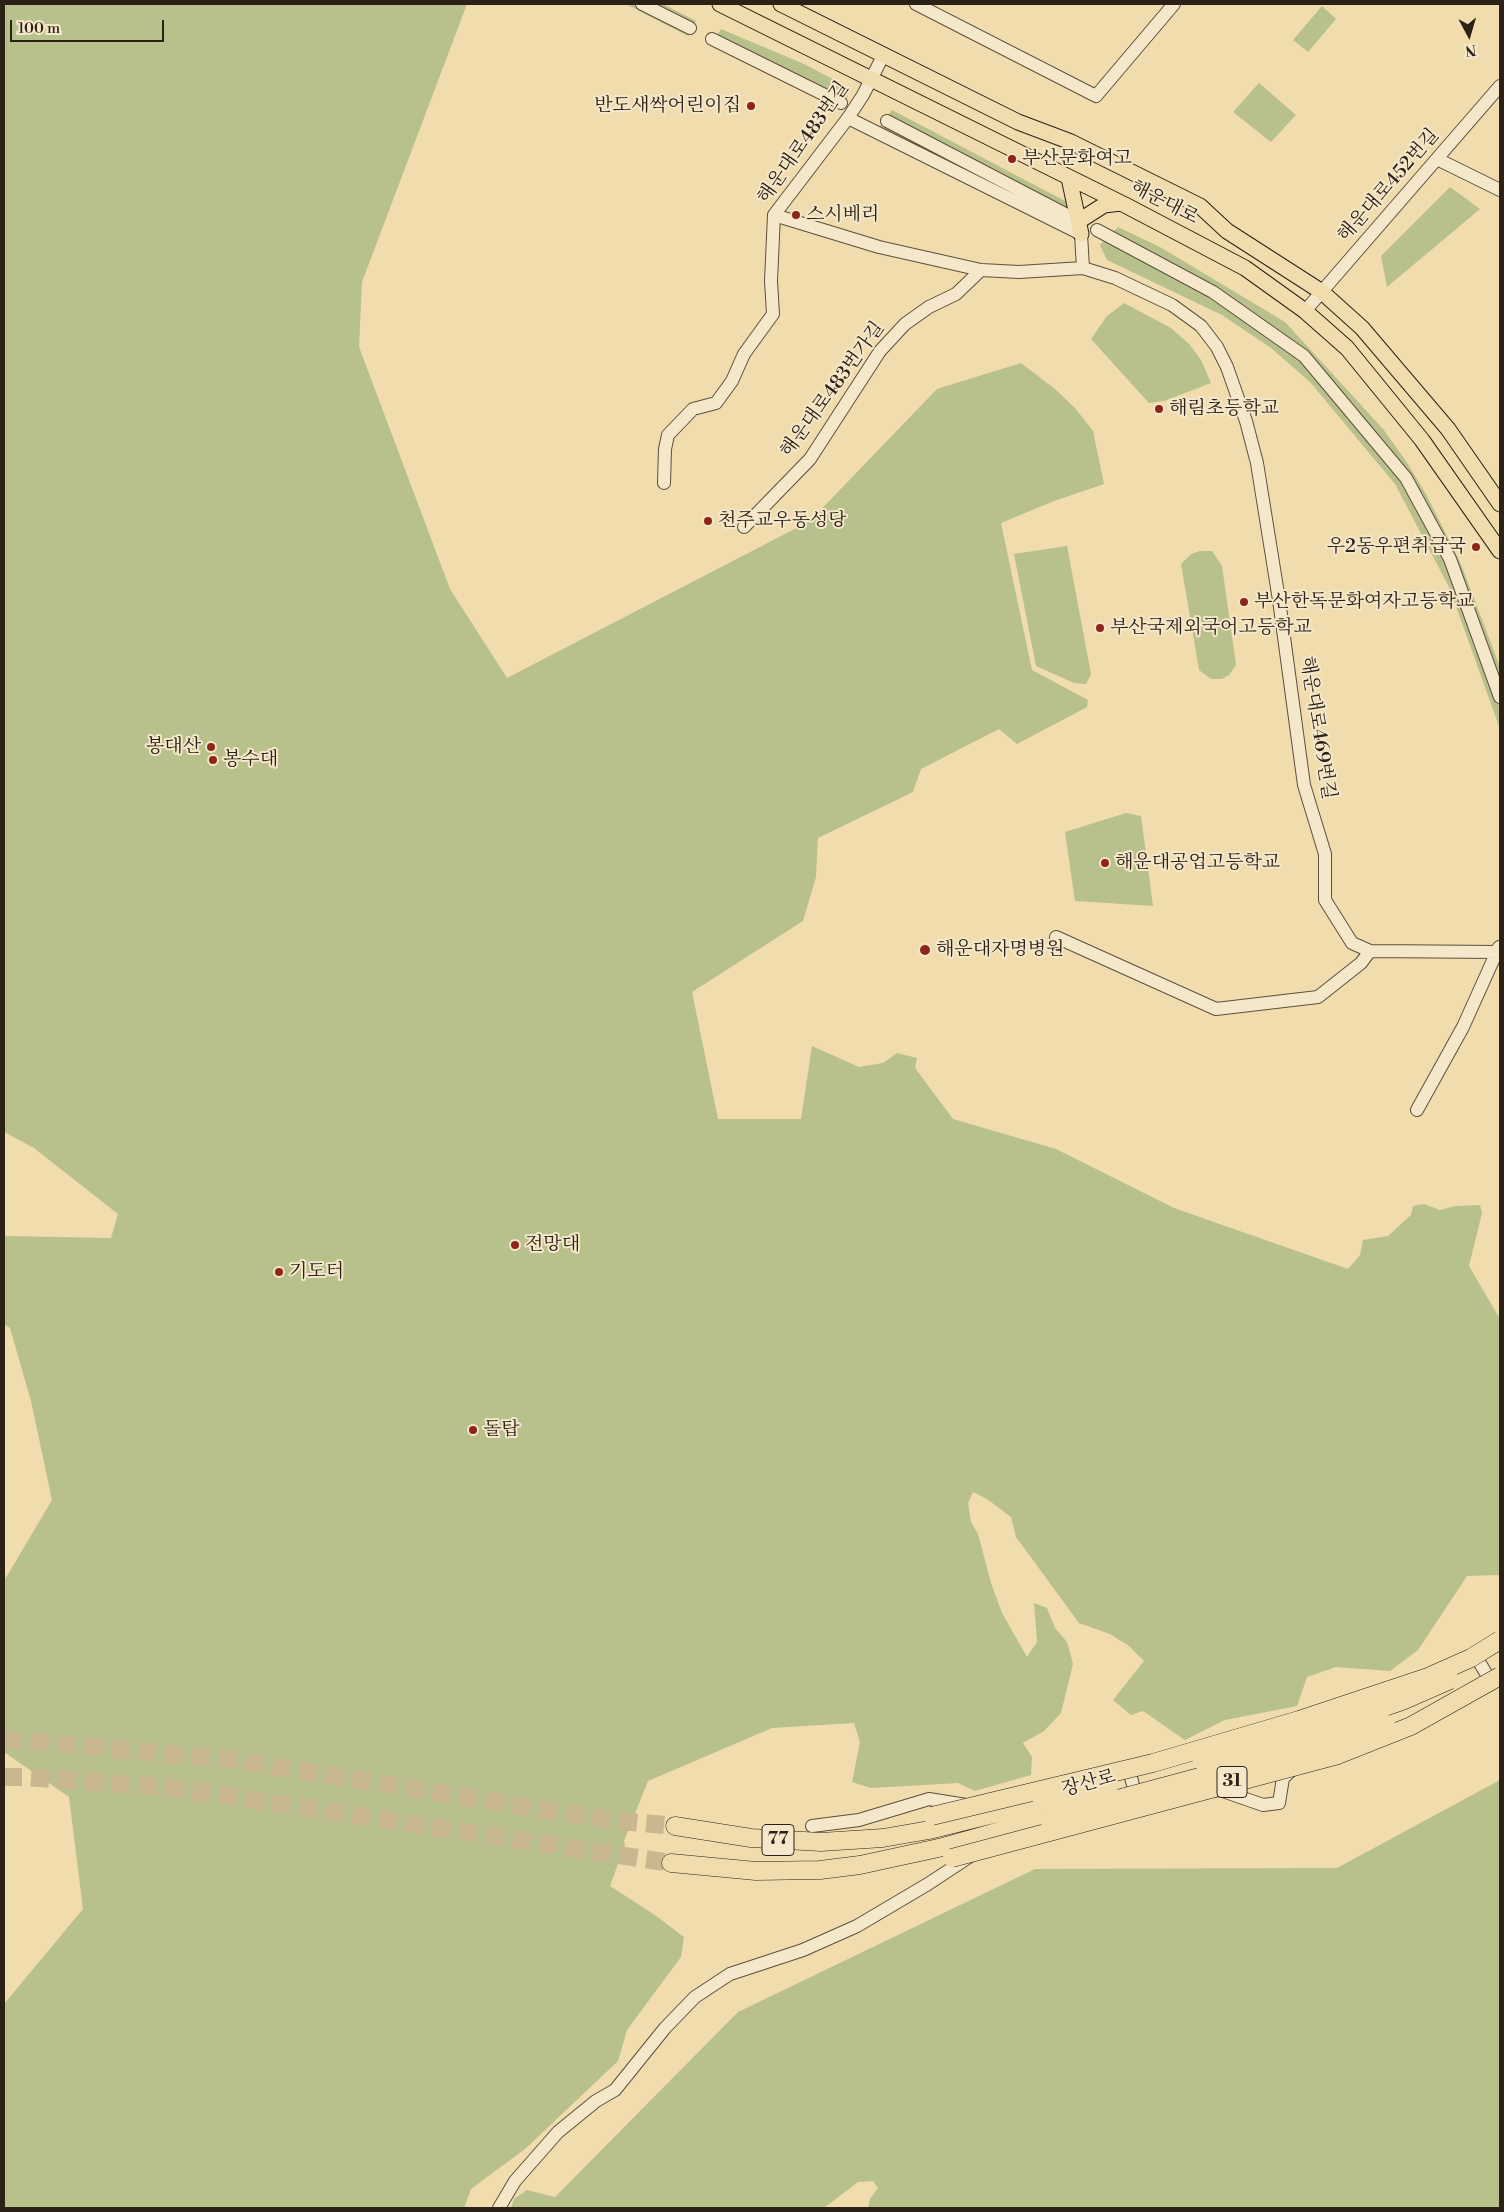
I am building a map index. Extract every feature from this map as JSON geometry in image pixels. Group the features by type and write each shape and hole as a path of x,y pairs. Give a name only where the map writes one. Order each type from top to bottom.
{"highway":[{"path":"883,1838 932,1816 1153,1763 1299,1720 1428,1677 1471,1658 1500,1640"},
{"name":"장산로","path":"675,1826 751,1838 821,1842 883,1838 929,1830 1165,1772 1341,1722 1402,1701 1444,1683 1500,1651"},
{"name":"장산로","path":"671,1863 756,1871 820,1870 868,1864 943,1848 1330,1742 1394,1722 1496,1672"},
{"name":"31","path":"820,1870 858,1872 952,1858 1338,1755 1411,1726 1496,1672"}],"main road":[{"name":"해운대로","path":"720,4 1121,203 1245,268 1305,310 1347,348 1422,440 1500,551"},
{"name":"해운대로","path":"781,4 1018,122 1071,142 1200,206 1227,231 1322,292 1362,328 1448,429 1499,502"},
{"path":"1069,178 1077,224 1104,205 1121,203"}],"street":[{"path":"642,4 690,28"},
{"path":"916,4 1096,96 1174,4"},
{"path":"712,39 841,103"},
{"name":"해운대로483번길","path":"664,483 665,449 668,435 693,409 716,403 732,381 744,354 773,314 771,281 774,215 848,118 863,95 870,78 884,54"},
{"name":"해운대로452번길","path":"1305,310 1500,86"},
{"path":"848,118 1077,224"},
{"path":"887,120 1077,224"},
{"path":"1437,159 1500,190"},
{"path":"774,215 879,247 981,270 1019,272 1083,268 1077,224"},
{"path":"1096,230 1212,292 1304,356 1406,478 1450,559 1500,697"},
{"name":"해운대로469번길","path":"1083,268 1115,278 1172,305 1200,326 1217,347 1227,367 1258,463 1304,785 1325,854 1325,900 1352,943 1370,951"},
{"name":"해운대로483번가길","path":"744,527 810,459 880,351 904,324 929,307 956,294 981,270"},
{"path":"1056,936 1216,1010 1318,997 1361,963 1370,951 1499,950 1463,1026 1417,1110"},
{"path":"812,1826 859,1820 929,1799 980,1808 1130,1774 1227,1748 1397,1695 1478,1660 1500,1640"},
{"path":"1478,1660 1496,1672"},
{"path":"499,2208 515,2180 558,2132 596,2101 615,2090 665,2028 695,1997 730,1974 804,1950 857,1926 928,1884 994,1840 1137,1799 1220,1790 1263,1805 1279,1803 1282,1778 1307,1757 1410,1721 1500,1669"},
{"path":"1130,1774 1137,1799"}],"green space":[{"path":"4,4 467,4 362,282 359,347 450,589 507,678 810,521 937,389 1021,363 1055,389 1075,408 1093,431 1104,484 1054,501 1001,523 1032,670 1088,700 1087,707 1017,744 999,729 921,769 913,792 818,838 816,877 803,921 692,992 718,1119 801,1119 812,1046 859,1067 883,1063 897,1053 917,1058 915,1068 953,1119 1056,1149 1174,1208 1348,1269 1360,1255 1363,1240 1388,1236 1411,1215 1413,1206 1424,1204 1440,1210 1455,1206 1480,1205 1482,1213 1469,1266 1500,1319 1500,1575 1467,1576 1418,1650 1390,1671 1336,1667 1307,1677 1297,1706 1225,1720 1185,1740 1143,1711 1131,1715 1113,1700 1144,1661 1129,1646 1110,1634 1079,1623 1016,1537 1011,1517 987,1499 973,1492 968,1503 971,1522 978,1534 991,1583 1002,1613 1027,1657 1037,1642 1034,1603 1047,1608 1055,1628 1067,1642 1073,1664 1061,1713 1044,1731 1023,1743 1032,1757 1031,1775 975,1791 958,1783 871,1788 852,1782 860,1742 854,1723 772,1728 648,1781 624,1841 625,1845 610,1886 652,1913 684,1937 681,1957 627,2030 618,2061 525,2149 471,2189 464,2208 4,2208 4,2004 83,1909 69,1797 4,1752 4,1581 52,1500 31,1401 10,1328 4,1324 4,1236 111,1238 118,1214 34,1148 4,1132"},
{"path":"626,4 663,4 696,21 688,36"},
{"path":"1322,6 1336,19 1308,52 1293,40"},
{"path":"721,29 804,64 842,84 848,96 842,109 711,45"},
{"path":"1259,83 1296,115 1271,142 1233,112"},
{"path":"892,110 1067,202 1069,213 1063,219 879,127"},
{"path":"1450,187 1480,209 1387,287 1381,256"},
{"path":"1118,227 1160,247 1285,322 1383,429 1406,461 1426,494 1461,564 1500,667 1500,729 1449,587 1395,484 1310,382 1271,348 1222,315 1107,260 1100,245"},
{"path":"1124,303 1171,328 1190,345 1201,360 1211,383 1164,401 1149,403 1091,339 1107,316"},
{"path":"1067,546 1091,674 1086,684 1074,683 1036,666 1014,554"},
{"path":"1200,551 1212,551 1222,566 1236,665 1229,675 1222,679 1211,679 1199,670 1181,564 1191,554"},
{"path":"1126,813 1141,816 1153,906 1075,901 1065,832"},
{"path":"1500,1780 1500,2208 868,2208 870,2199 878,2188 873,2181 858,2182 824,2208 511,2208 514,2199 527,2190 555,2197 738,2012 1035,1869 1337,1868"}],"tunnel":[{"path":"4,1739 234,1760 610,1820 675,1826"},
{"path":"4,1777 168,1787 671,1863"}],"place":[{"name":"반도새싹어린이집","path":"751,106"},
{"name":"부산문화여고","path":"1012,159"},
{"name":"스시베리","path":"796,215"},
{"name":"해림초등학교","path":"1159,409"},
{"name":"천주교우동성당","path":"708,521"},
{"name":"우2동우편취급국","path":"1476,547"},
{"name":"부산한독문화여자고등학교","path":"1244,602"},
{"name":"부산국제외국어고등학교","path":"1100,628"},
{"name":"봉대산","path":"211,747"},
{"name":"봉수대","path":"213,760"},
{"name":"해운대공업고등학교","path":"1105,863"},
{"name":"해운대자명병원","path":"925,950"},
{"name":"전망대","path":"515,1245"},
{"name":"기도터","path":"279,1272"},
{"name":"돌탑","path":"473,1430"}]}
